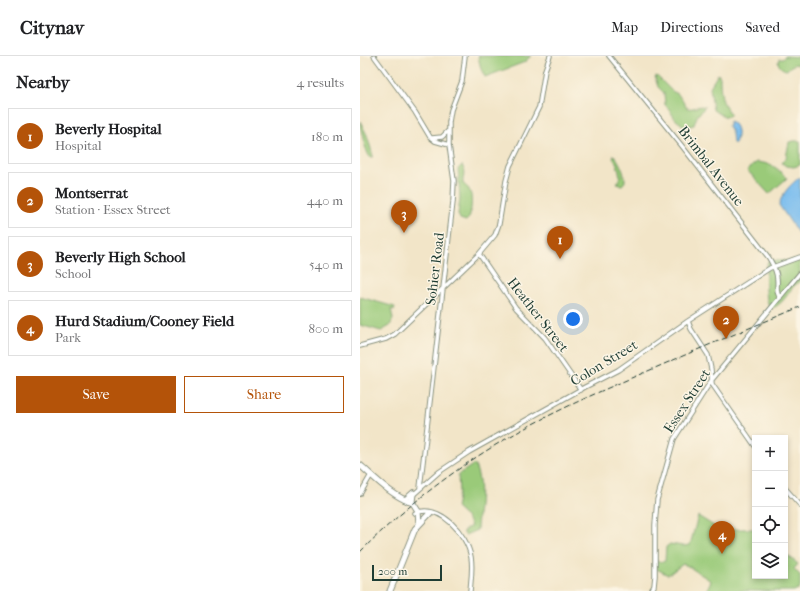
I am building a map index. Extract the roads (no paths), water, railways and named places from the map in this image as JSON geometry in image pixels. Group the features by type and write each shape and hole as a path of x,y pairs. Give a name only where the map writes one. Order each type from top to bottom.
{"highway":[{"path":"360,465 371,475 408,501 417,513 419,524"},
{"path":"408,501 413,494"},
{"path":"390,591 415,529 417,513"},
{"path":"415,529 430,514"}],"main road":[{"path":"374,56 415,112 430,137 435,141 449,145"},
{"name":"Sohier Road","path":"420,488 444,288 454,186 448,131 451,110 462,81 466,56"},
{"path":"360,346 390,337 444,288 479,254 490,241 497,230 510,166 540,105 545,70 550,56"},
{"name":"Brimbal Avenue","path":"609,56 682,146 769,258 777,277 777,292 780,298"},
{"path":"430,137 442,137 448,131"},
{"name":"Heather Street","path":"479,254 516,308 545,338 580,390"},
{"name":"Colon Street","path":"413,494 443,469 469,452 618,370 688,322 774,267 800,257"},
{"name":"Essex Street","path":"651,591 655,576 656,508 674,439 711,381 800,273"},
{"path":"445,275 452,280"},
{"path":"434,297 437,297 442,301"},
{"path":"688,322 708,355 712,369 711,381 714,388 752,442"},
{"path":"360,494 371,475"},
{"name":"Colon Street","path":"408,501 414,490 420,488"},
{"path":"788,491 800,505"},
{"path":"417,513 432,511 438,513 460,533 470,552 472,571 470,591"},
{"path":"417,513 441,516"}],"water":[{"path":"730,121 735,125 737,131 735,144 733,143 732,133 728,126"},
{"path":"800,177 800,236 779,205 787,189"}],"railway":[{"path":"360,552 419,499 461,467 529,426 607,388 800,307"}],"place":[{"name":"Beverly High School","path":"404,233"},
{"name":"Beverly Hospital","path":"560,259"},
{"name":"Montserrat","path":"726,339"},
{"name":"Hurd Stadium/Cooney Field","path":"722,554"}]}
